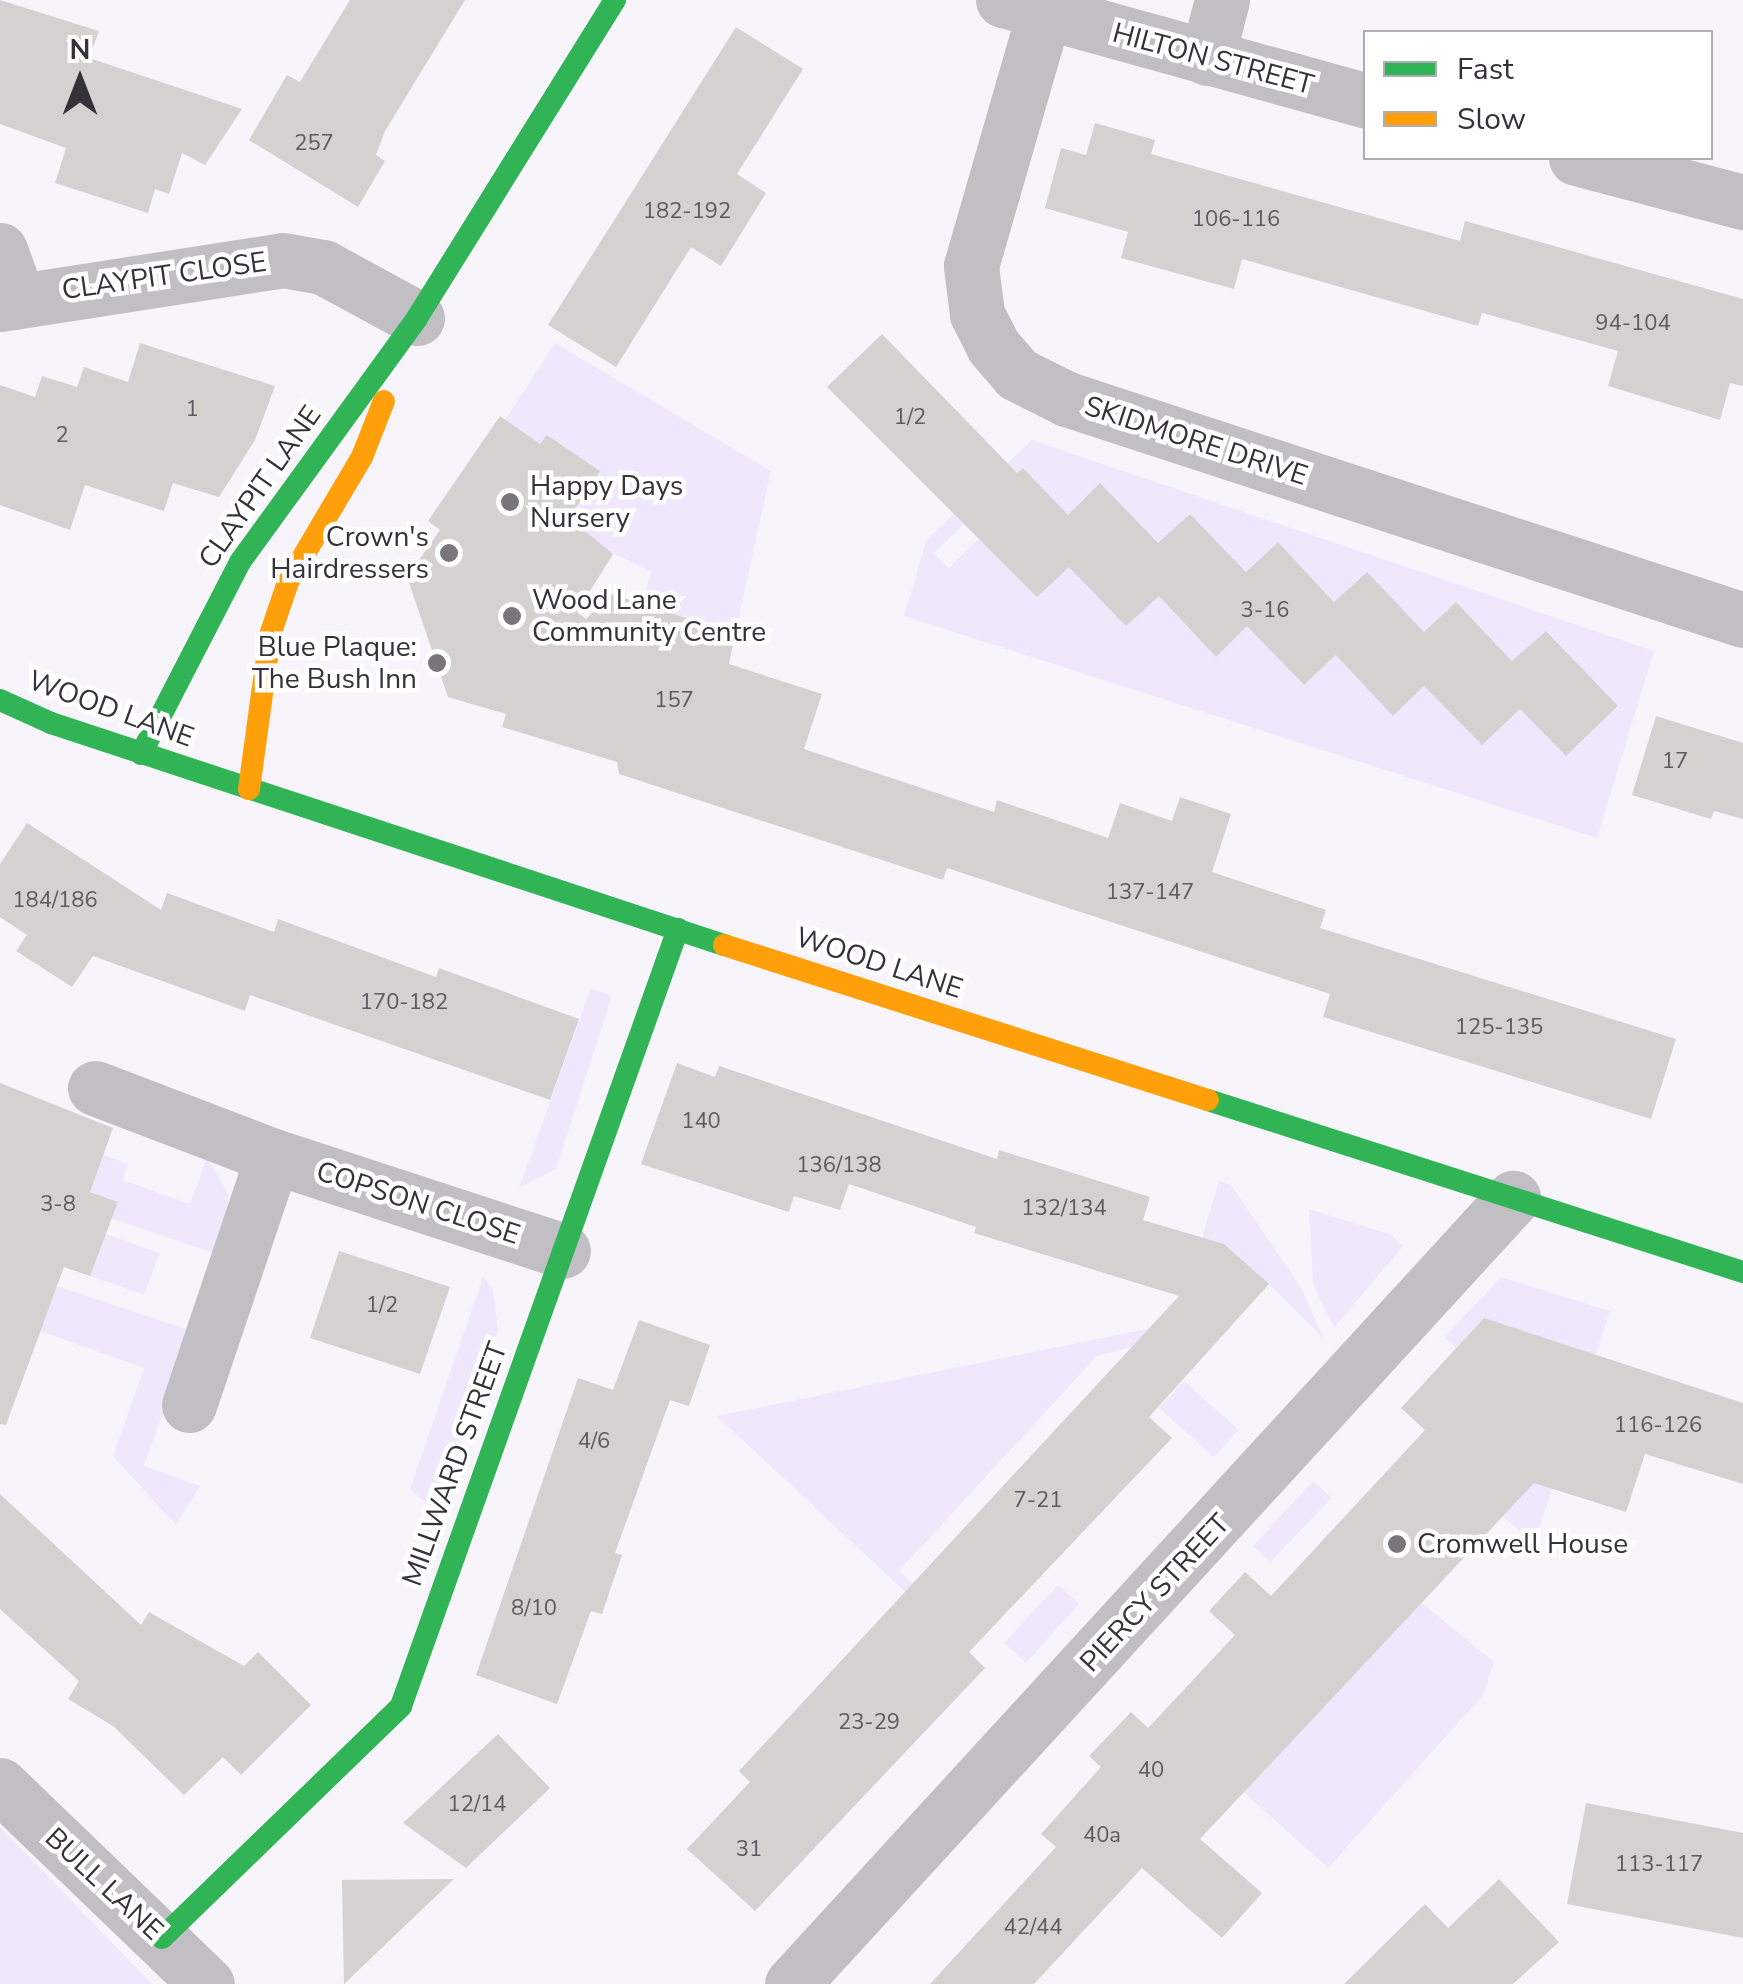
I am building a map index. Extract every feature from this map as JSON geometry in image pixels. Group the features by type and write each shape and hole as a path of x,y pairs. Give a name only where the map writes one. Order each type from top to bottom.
{"street":[{"name":"CLAYPIT LANE","path":"141,754 240,562 417,318 615,0"},
{"path":"1207,58 1222,0"},
{"name":"HILTON STREET","path":"1024,6 1363,99"},
{"name":"SKIDMORE DRIVE","path":"1024,6 971,266 977,314 993,346 1017,374 1067,398 1743,620"},
{"path":"1584,160 1743,202"},
{"name":"CLAYPIT CLOSE","path":"6,284 282,260 323,267 417,318"},
{"name":"CLAYPIT LANE","path":"250,789 270,635 288,582 362,458 417,318"},
{"name":"WOOD LANE","path":"0,700 141,754 1743,1272"},
{"name":"MILLWARD STREET","path":"162,1938 401,1706 678,930"},
{"name":"COPSON CLOSE","path":"96,1088 273,1156 563,1251"},
{"path":"189,1405 273,1156"},
{"name":"PIERCY STREET","path":"792,1984 1513,1198"},
{"name":"BULL LANE","path":"0,1785 207,1984"}],"shaded area":[{"path":"555,343 771,471 735,634 641,603 652,572 562,528 591,485 590,464 548,435 540,444 505,420"},
{"path":"1032,440 1654,651 1597,838 904,616 927,539","holes":["1023,468 1080,528 1093,516 1080,502 1100,484 1170,556 1182,545 1170,532 1190,514 1259,585 1279,543 1347,615 1358,605 1346,591 1367,572 1436,645 1438,620 1457,603 1526,675 1527,648 1547,631 1618,707 1566,756 1520,709 1432,679 1393,715 1343,649 1304,685 1291,672 1297,666 1253,620 1216,656 1165,590 986,532 949,568 934,553"]},
{"path":"591,988 612,996 556,1169 519,1188"},
{"path":"84,1147 128,1164 123,1180 190,1204 207,1158 229,1196 219,1255 111,1218 116,1201 71,1185"},
{"path":"1219,1181 1231,1185 1300,1286 1324,1339 1269,1284 1202,1239"},
{"path":"1309,1209 1392,1235 1403,1246 1334,1328 1313,1284"},
{"path":"80,1225 160,1253 144,1295 90,1276"},
{"path":"483,1277 493,1289 498,1331 434,1511 410,1489"},
{"path":"1501,1277 1610,1311 1595,1356 1484,1318 1456,1348 1444,1338"},
{"path":"57,1286 192,1331 144,1466 200,1486 176,1525 113,1456 144,1368 0,1317 0,1304 45,1320"},
{"path":"1157,1327 1169,1338 1097,1356 899,1571 965,1632 929,1614 717,1416"},
{"path":"1184,1381 1239,1430 1214,1457 1159,1408"},
{"path":"1566,1449 1534,1543 1501,1515"},
{"path":"1313,1481 1332,1498 1270,1562 1253,1546"},
{"path":"1058,1585 1079,1604 1026,1663 1004,1643"},
{"path":"1421,1602 1494,1662 1483,1695 1328,1868 1174,1729"},
{"path":"0,1827 152,1984 0,1984"}],"building":[{"path":"0,0 99,31 89,58 242,109 205,165 182,153 169,194 155,189 148,213 55,183 66,148 0,124"},
{"path":"350,0 465,0 385,131 376,155 385,161 358,207 249,140 287,75 300,82"},
{"path":"736,27 803,69 737,174 766,193 721,266 691,247 616,367 548,325"},
{"path":"1095,123 1155,140 1151,154 1460,241 1465,221 1743,299 1743,386 1730,383 1720,420 1608,386 1618,351 1482,313 1478,326 1242,259 1234,289 1121,258 1128,232 1045,208 1061,148 1086,155"},
{"path":"882,334 1017,473 1023,468 1068,515 1100,483 1158,543 1190,514 1246,572 1278,542 1334,602 1367,572 1424,632 1456,602 1512,661 1546,631 1618,706 1566,756 1520,709 1482,745 1424,686 1393,716 1336,655 1304,685 1247,626 1216,657 1159,596 1126,626 1069,567 1037,597 827,387"},
{"path":"140,343 275,386 255,440 219,497 173,483 164,511 85,485 70,530 0,505 0,385 35,397 42,376 77,387 84,367 128,382"},
{"path":"500,416 540,444 547,435 600,471 569,518 613,554 577,612 586,619 612,594 735,634 729,664 822,694 804,749 994,812 997,800 1108,838 1120,803 1172,821 1180,797 1231,814 1212,872 1326,910 1320,928 1676,1039 1651,1119 1323,1017 1330,994 947,868 943,880 619,774 617,762 502,727 506,714 448,697 407,577 440,530 428,521"},
{"path":"1656,716 1743,743 1743,819 1714,811 1711,819 1632,795"},
{"path":"27,823 161,910 167,893 274,932 278,919 436,977 439,968 579,1019 550,1100 250,995 245,1011 93,956 72,987 16,951 27,935 0,917 0,864"},
{"path":"677,1063 715,1077 719,1066 997,1159 999,1150 1150,1197 1143,1220 1224,1244 1269,1284 1149,1417 1172,1438 969,1652 985,1668 755,1911 687,1849 750,1782 739,1771 1179,1296 974,1233 976,1227 849,1184 840,1210 794,1196 789,1212 641,1164"},
{"path":"0,1083 113,1128 90,1192 118,1202 90,1276 64,1267 6,1425 0,1424"},
{"path":"339,1251 450,1287 420,1374 310,1338"},
{"path":"1484,1318 1743,1403 1743,1484 1645,1454 1626,1512 1534,1483 1200,1839 1262,1893 1222,1938 1142,1868 1034,1984 930,1984 1056,1847 1041,1834 1101,1767 1089,1756 1131,1712 1148,1728 1235,1635 1209,1611 1245,1572 1271,1596 1425,1430 1401,1408"},
{"path":"639,1320 710,1345 689,1406 670,1400 615,1553 622,1555 602,1614 591,1611 557,1704 476,1675 578,1378 613,1390"},
{"path":"0,1494 141,1625 149,1612 244,1666 258,1652 311,1705 241,1775 223,1757 184,1795 113,1726 68,1699 79,1681 0,1609"},
{"path":"498,1734 550,1788 466,1868 403,1823"},
{"path":"1586,1803 1743,1833 1743,1938 1567,1904"},
{"path":"454,1879 344,1984 342,1880"},
{"path":"1499,1879 1559,1942 1513,1984 1344,1984 1425,1904 1448,1928"}],"traffic: fast":[{"path":"141,754 240,562 417,318 615,0"},
{"path":"0,700 51,723 724,945"},
{"path":"162,1938 401,1706 678,929"},
{"path":"1208,1100 1743,1272"}],"traffic: slow":[{"path":"249,789 270,635 288,582 362,457 384,401"},
{"path":"724,945 1208,1100"}],"place":[{"name":"Happy Days Nursery","path":"510,502"},
{"name":"Crown's Hairdressers","path":"449,553"},
{"name":"Wood Lane Community Centre","path":"512,616"},
{"name":"Blue Plaque: The Bush Inn","path":"437,663"},
{"name":"Cromwell House","path":"1397,1544"}]}
